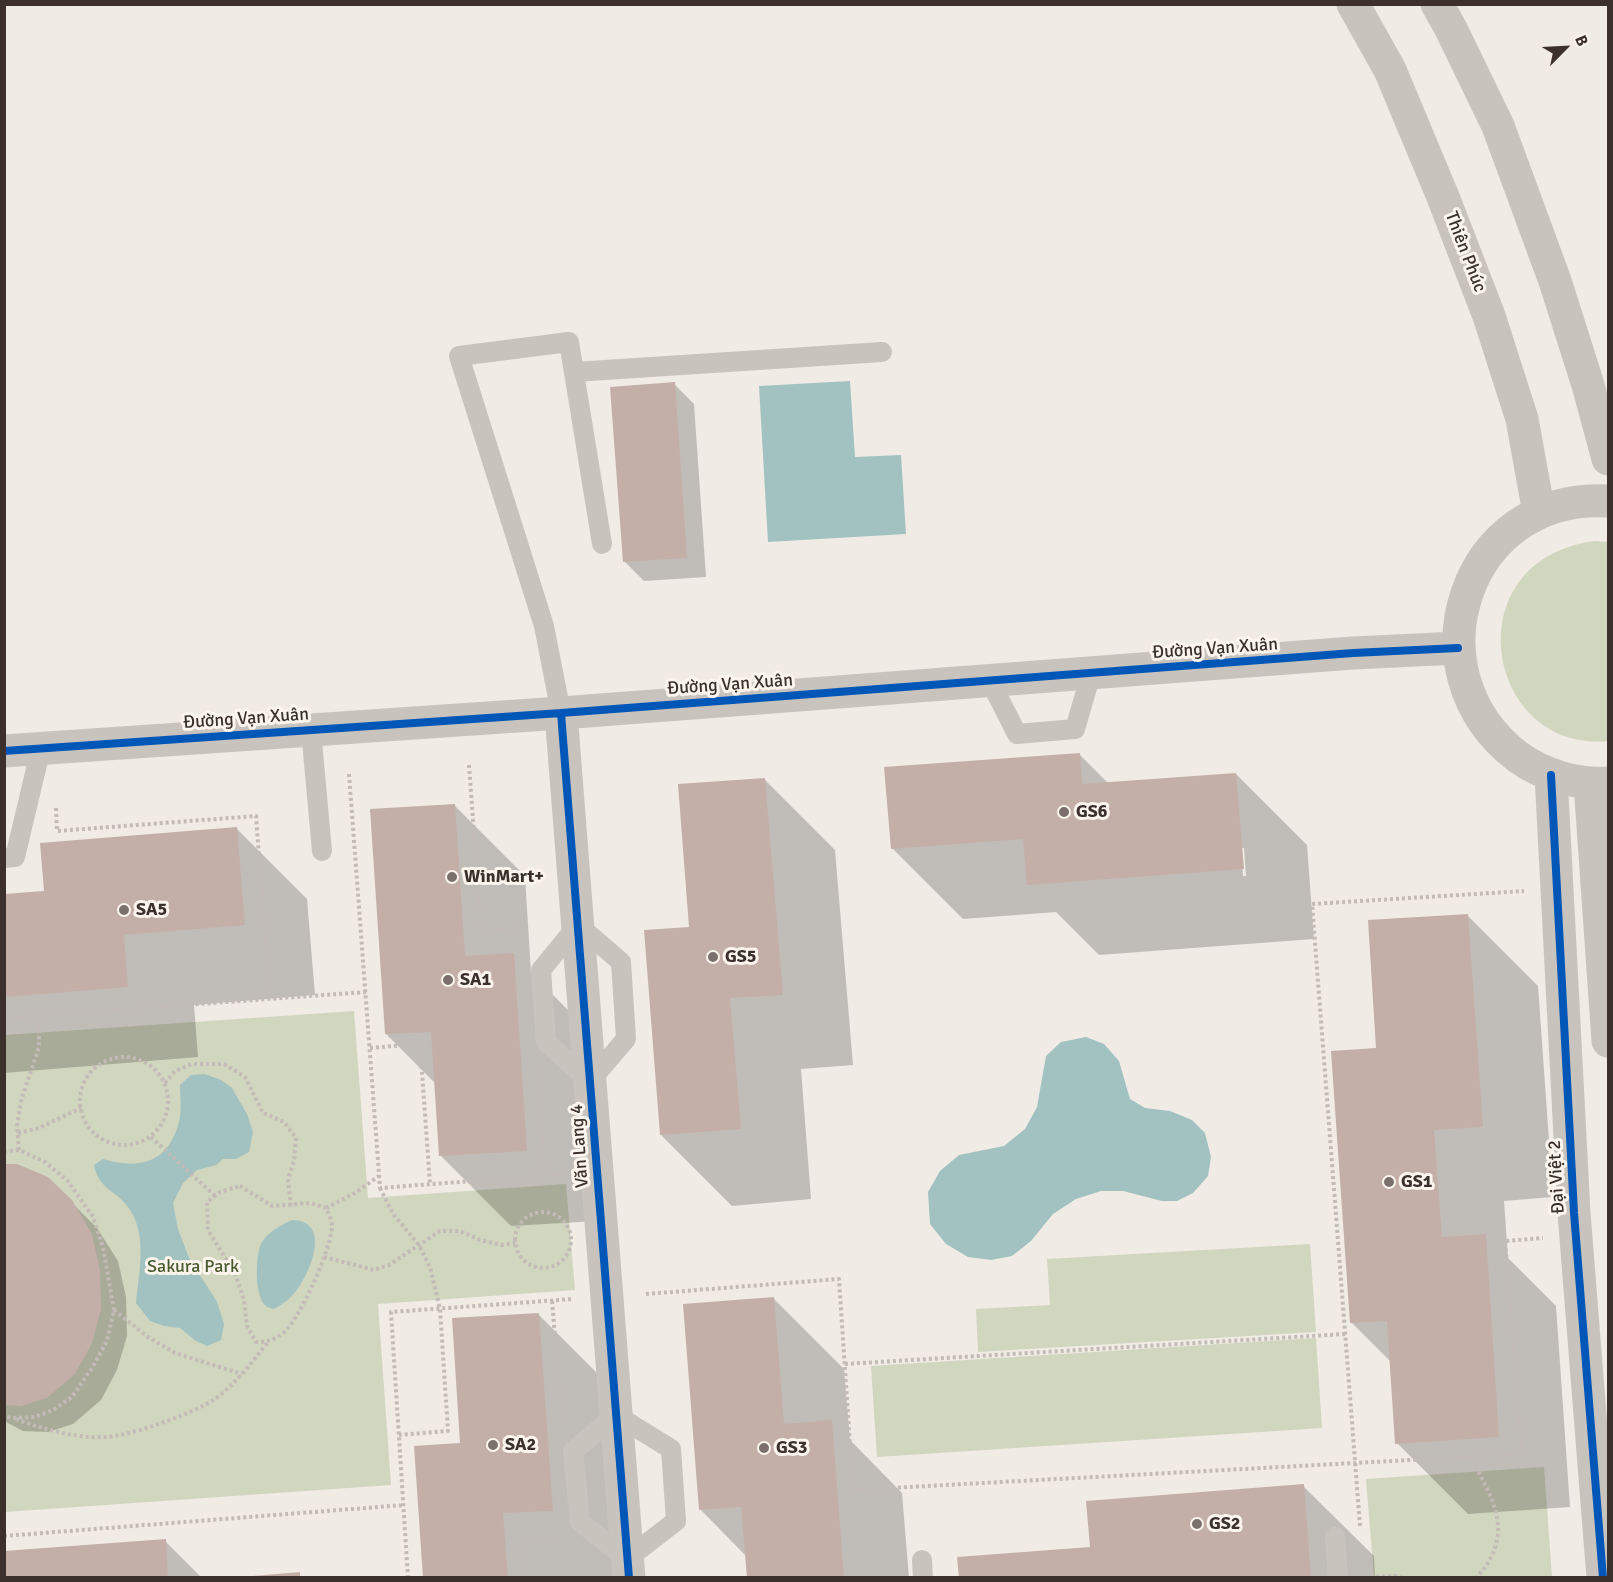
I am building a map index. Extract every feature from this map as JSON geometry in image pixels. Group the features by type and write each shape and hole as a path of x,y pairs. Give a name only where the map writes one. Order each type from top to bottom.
{"street":[{"name":"Thiên Phúc","path":"1353,4 1390,70 1489,316 1522,419 1539,513"},
{"path":"1437,4 1451,28 1502,137 1555,281 1588,385 1608,459"},
{"path":"1608,501 1593,500 1566,504 1539,513 1515,527 1495,546 1478,568 1466,593 1460,620 1458,648 1462,675 1468,693 1486,726 1512,752 1527,763 1551,775 1599,783 1599,902 1608,1041"},
{"name":"Đường Vạn Xuân","path":"4,751 561,713 1353,653 1458,648"},
{"name":"Văn Lang 4","path":"561,713 628,1568"},
{"name":"Đại Việt 2","path":"1551,775 1574,1213 1603,1578"}],"lane":[{"path":"561,713 544,627 459,356 569,342 602,544"},
{"path":"574,372 882,352"},
{"path":"990,681 1017,734 1075,729 1091,674"},
{"path":"311,730 322,851"},
{"path":"4,858 15,857 41,748"},
{"path":"616,1415 671,1449 676,1521 628,1568 580,1522 573,1451 616,1415"},
{"path":"1335,1537 1338,1578"}],"path":[{"path":"468,765 481,931 525,928"},
{"path":"349,774 380,1188 393,1214 419,1245 430,1267 440,1309 448,1431 399,1435"},
{"path":"56,807 57,831 256,816 270,1000"},
{"path":"1360,1532 1312,904 1524,891"},
{"path":"4,1018 366,992"},
{"path":"19,1150 21,1101 39,1047 39,1016"},
{"path":"370,1048 420,1044 430,1184"},
{"path":"116,1056 135,1057 153,1066 165,1083 169,1102 164,1122 151,1137 132,1145 112,1144 94,1135 82,1119 79,1099 84,1079 97,1064 116,1056"},
{"path":"165,1083 176,1071 192,1064 224,1064 245,1077 263,1113 284,1122 296,1138 294,1161 288,1179 291,1206"},
{"path":"537,1065 544,1176"},
{"path":"18,1133 39,1128 81,1108"},
{"path":"151,1137 215,1196"},
{"path":"4,1152 19,1150 45,1162 68,1180 93,1217 103,1247 114,1310 107,1341 72,1397 53,1410 35,1417 12,1418"},
{"path":"380,1188 567,1174"},
{"path":"326,1208 333,1224 324,1257 305,1301 284,1334 268,1341 256,1342 247,1326 244,1300 235,1274 208,1230 207,1202 220,1191 240,1186 272,1206 311,1203 326,1208 355,1193 379,1176"},
{"path":"539,1211 554,1213 566,1222 571,1236 569,1251 560,1263 547,1268 532,1266 520,1257 515,1243 517,1228 526,1216 539,1211"},
{"path":"324,1257 374,1270 389,1265 440,1231 460,1231 480,1240 502,1245 515,1243"},
{"path":"646,1294 839,1279 853,1490 1522,1454 1505,1241 1550,1238"},
{"path":"408,1578 391,1312 575,1299"},
{"path":"552,1301 562,1421"},
{"path":"114,1310 148,1337 175,1353 242,1374"},
{"path":"845,1364 1345,1334"},
{"path":"4,1416 38,1427 86,1436 107,1437 141,1429 185,1414 214,1400 242,1374 268,1341"},
{"path":"1470,1456 1489,1491 1498,1521 1498,1544 1488,1565 1476,1578"},
{"path":"4,1536 404,1505"},
{"path":"522,1578 520,1541 562,1537"},
{"path":"1363,1566 1364,1578 1375,1576 1402,1578"}],"green space":[{"path":"1595,541 1608,542 1608,741 1566,737 1534,717 1512,688 1502,652 1504,615 1519,582 1549,555"},
{"name":"Sakura Park","path":"354,1011 368,1198 566,1184 575,1290 378,1304 391,1485 5,1512 5,1035"},
{"path":"1310,1244 1316,1332 978,1352 976,1309 1050,1305 1047,1259"},
{"path":"1316,1338 1322,1428 877,1457 871,1366"},
{"path":"1544,1467 1552,1577 1374,1577 1366,1479"}],"water":[{"path":"850,381 855,457 901,455 906,534 768,542 759,386"},
{"path":"1086,1037 1104,1044 1119,1061 1130,1099 1145,1108 1170,1111 1192,1120 1205,1133 1211,1157 1208,1176 1193,1193 1177,1201 1162,1201 1123,1191 1101,1191 1076,1199 1053,1214 1031,1241 1012,1256 991,1260 968,1257 946,1244 930,1224 928,1192 940,1171 959,1155 1004,1146 1025,1129 1037,1107 1046,1056 1061,1042"},
{"path":"205,1074 221,1080 232,1088 247,1114 253,1132 249,1152 236,1159 223,1159 216,1165 197,1170 183,1183 173,1203 178,1229 189,1258 217,1302 224,1324 221,1340 207,1346 196,1341 180,1328 150,1321 136,1303 141,1254 138,1229 128,1207 104,1185 94,1165 103,1159 129,1164 140,1163 160,1155 168,1147 179,1122 180,1085 191,1075"},
{"path":"292,1220 304,1223 312,1229 315,1249 307,1272 296,1291 274,1309 269,1308 259,1294 257,1275 260,1248 268,1235"}],"building":[{"path":"675,382 687,558 623,562 610,387"},
{"name":"GS6","path":"1080,753 1082,784 1236,773 1244,869 1027,885 1023,839 891,849 884,767"},
{"name":"GS5","path":"765,778 783,995 730,998 741,1129 660,1135 644,930 689,927 678,784"},
{"name":"SA1","path":"455,804 465,956 514,953 527,1151 439,1156 431,1032 385,1034 370,809"},
{"name":"SA5","path":"237,827 245,925 124,935 128,987 4,997 4,894 44,891 40,843"},
{"name":"GS1","path":"1468,914 1483,1127 1434,1130 1442,1237 1486,1234 1499,1437 1395,1444 1387,1321 1350,1323 1331,1051 1376,1048 1368,920"},
{"path":"4,1164 17,1164 48,1177 72,1200 92,1234 100,1270 101,1309 92,1343 75,1374 47,1398 21,1406 4,1405"},
{"name":"GS3","path":"774,1297 784,1424 832,1420 844,1578 747,1578 741,1507 699,1510 683,1304"},
{"name":"SA2","path":"539,1313 553,1511 503,1513 508,1578 423,1578 414,1446 460,1443 452,1318"},
{"name":"GS2","path":"1304,1484 1311,1578 959,1578 957,1557 1090,1547 1086,1501"},
{"path":"166,1539 168,1578 4,1578 4,1551"},
{"path":"300,1572 300,1578 253,1578 253,1576"}],"cycle path":[{"path":"4,751 561,713 1353,653 1458,648"},
{"path":"561,713 629,1578"},
{"path":"1551,775 1574,1213 1603,1578"}],"place":[{"name":"GS6","path":"1064,812"},
{"name":"WinMart+","path":"452,877"},
{"name":"SA5","path":"124,910"},
{"name":"GS5","path":"713,957"},
{"name":"SA1","path":"448,980"},
{"name":"GS1","path":"1389,1182"},
{"name":"SA2","path":"493,1445"},
{"name":"GS3","path":"764,1448"},
{"name":"GS2","path":"1197,1524"}]}
